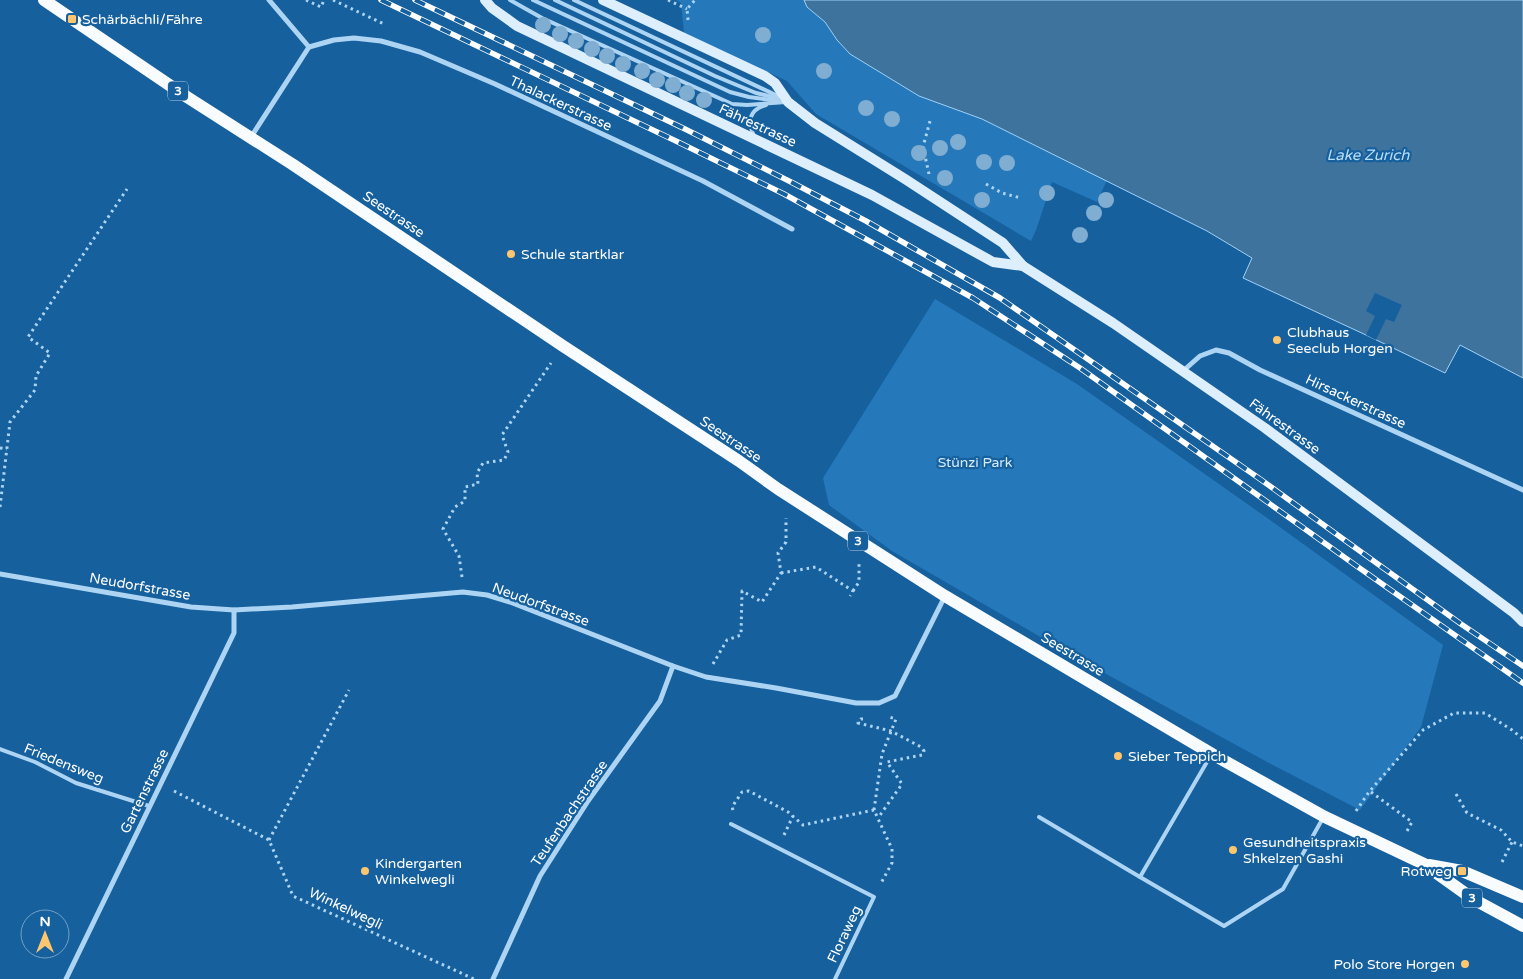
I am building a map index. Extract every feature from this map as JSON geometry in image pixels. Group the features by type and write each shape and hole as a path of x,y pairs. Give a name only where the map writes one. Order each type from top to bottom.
{"main road":[{"name":"Seestrasse","path":"44,0 188,98 292,164 778,489 945,596 1212,754 1324,816 1424,864 1473,899 1523,926"},
{"name":"Seestrasse","path":"1424,864 1462,871 1523,897"}],"street":[{"path":"250,138 309,47 269,0"},
{"name":"Fährestrasse","path":"485,0 492,8 517,26 872,195 993,262 1023,266"},
{"name":"Fährestrasse","path":"603,0 765,76 775,83 788,102 815,123 1003,243 1023,266 1065,292 1265,428 1499,602 1523,622"},
{"name":"Thalackerstrasse","path":"309,47 334,40 354,38 381,41 420,52 495,84 703,181 792,230"},
{"name":"Hirsackerstrasse","path":"1183,371 1200,356 1211,351 1221,350 1523,490"},
{"name":"Neudorfstrasse","path":"0,574 191,607 234,610 292,607 463,592 488,595 706,677 856,703 879,703 895,696 945,596"},
{"name":"Gartenstrasse","path":"66,979 234,633 234,610"},
{"name":"Teufenbachstrasse","path":"493,979 540,876 588,801 660,701 673,666"}],"lane":[{"path":"510,0 542,18 732,104 748,105 788,102"},
{"path":"533,0 730,92 749,98 788,102"},
{"path":"554,0 723,80 756,93 788,102"},
{"path":"574,0 753,83 788,102"},
{"path":"756,139 750,123 752,114 757,108 788,102"},
{"name":"Friedensweg","path":"0,749 35,762 76,783 149,806"},
{"path":"1140,876 1212,754"},
{"path":"1039,817 1224,926 1283,889 1324,816"},
{"name":"Floraweg","path":"731,824 874,897 835,979"}],"path":[{"path":"306,0 321,7 324,0"},
{"path":"333,0 387,26 381,41"},
{"path":"668,0 688,9 695,0"},
{"path":"930,121 923,147 930,176"},
{"path":"986,184 1002,193 1021,198"},
{"path":"0,507 10,422 35,390 36,376 50,353 28,337 127,189"},
{"path":"462,575 459,556 442,529 455,507 466,501 465,487 478,484 477,472 483,463 504,460 508,452 502,435 551,363"},
{"path":"0,448 7,449"},
{"path":"720,650 727,640 741,635 742,591 762,602 781,573 778,553 786,542 786,518"},
{"path":"850,596 859,582 859,564"},
{"path":"781,573 816,567 853,591"},
{"path":"160,784 269,840 349,690"},
{"path":"1356,811 1423,730 1454,714 1485,713 1512,730 1523,740"},
{"path":"882,719 889,717 896,720 880,762 874,810 892,849 892,863 886,874"},
{"path":"871,719 861,719 858,723 891,731 921,747 924,751 922,755 880,762"},
{"path":"878,818 902,784 887,762"},
{"path":"735,815 732,807 742,792 749,791 788,812 803,825 874,810"},
{"path":"1370,792 1412,822 1407,831"},
{"path":"1456,794 1467,813 1501,830 1512,842 1523,846"},
{"path":"789,825 793,816"},
{"name":"Winkelwegli","path":"269,840 293,896 474,979"},
{"path":"1502,862 1512,842"}],"green space":[{"path":"676,0 804,0 807,7 825,22 837,40 850,54 919,96 982,119 1107,180 1097,202 1052,182 1031,241 816,114 787,81 684,33 681,3"},
{"name":"Stünzi Park","path":"935,299 1077,384 1443,645 1421,727 1360,810 1269,763 1077,658 892,551 829,505 823,478"}],"water":[{"name":"Lake Zurich","path":"804,0 1523,0 1523,378 1460,345 1445,373 1243,278 1252,258 1207,231 982,119 919,96 850,54 837,40 825,22 807,7"}],"pier":[{"path":"1375,293 1402,305 1394,322 1386,319 1376,340 1366,335 1375,316 1366,311"}],"railway":[{"path":"381,0 784,194 973,298 1080,368 1523,683"},
{"path":"415,0 685,129 791,182 866,221 1000,298 1260,479 1461,624 1523,666"}],"place":[{"name":"Schärbächli/Fähre","path":"72,19"},
{"name":"Schule startklar","path":"511,254"},
{"name":"Clubhaus Seeclub Horgen","path":"1277,340"},
{"name":"Sieber Teppich","path":"1118,756"},
{"name":"Gesundheitspraxis Shkelzen Gashi","path":"1233,850"},
{"name":"Kindergarten Winkelwegli","path":"365,871"},
{"name":"Rotweg","path":"1462,871"},
{"name":"Polo Store Horgen","path":"1465,964"}]}
